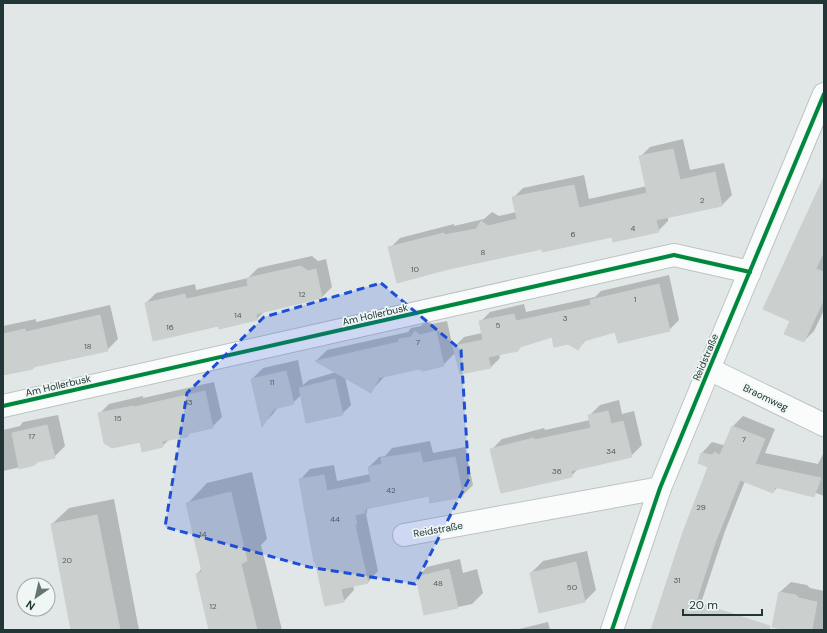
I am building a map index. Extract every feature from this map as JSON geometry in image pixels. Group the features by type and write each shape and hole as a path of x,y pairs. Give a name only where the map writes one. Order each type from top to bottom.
{"street":[{"name":"Reidstraße","path":"612,630 660,488 708,369 824,94"},
{"name":"Am Hollerbusk","path":"3,406 674,255 750,272"},
{"name":"Braomweg","path":"708,369 824,425"},
{"name":"Reidstraße","path":"404,535 660,488"}],"highlighted area":[{"path":"381,283 461,350 469,479 415,584 309,567 165,527 187,393 264,317"}],"building":[{"path":"673,149 680,180 715,172 722,206 656,220 659,232 613,242 612,237 542,252 542,249 449,269 397,283 388,247 444,233 444,235 476,229 481,221 488,226 517,219 512,197 574,185 579,208 647,193 639,156"},
{"path":"824,177 824,251 816,269 824,272 824,299 804,342 784,334 790,321 763,309"},
{"path":"301,266 308,271 316,269 322,298 256,314 257,320 219,329 218,326 153,341 145,303 185,294 186,299 248,286 247,278"},
{"path":"659,284 670,331 618,343 615,332 584,341 578,350 568,344 554,347 552,337 520,347 518,351 488,357 491,368 460,374 453,346 483,340 479,321 514,314 516,321 591,305 590,300"},
{"path":"100,315 108,351 3,375 3,334 25,329 26,332"},
{"path":"415,331 420,335 436,331 444,366 423,371 419,369 378,378 371,393 315,361 399,342 399,339 411,337"},
{"path":"286,371 294,404 274,409 262,427 251,379"},
{"path":"335,379 343,415 306,423 299,388"},
{"path":"205,391 213,428 190,433 187,437 162,441 163,447 142,452 140,442 112,448 104,443 98,413 134,407"},
{"path":"608,411 611,424 623,421 632,457 571,471 572,477 501,493 490,449 534,438 534,440 591,428 588,415"},
{"path":"47,425 55,458 37,462 35,465 19,469 12,433"},
{"path":"732,426 765,439 755,464 821,478 814,497 775,487 773,493 740,480 715,543 696,602 770,626 769,630 651,630 683,532 708,467 698,463 701,453 713,455 714,452 720,455"},
{"path":"420,452 423,463 455,457 463,497 430,503 429,496 365,509 365,513 355,515 357,524 355,525 368,583 341,589 344,602 325,606 315,561 314,562 299,479 324,475 327,491 371,482 368,467 382,464 381,458"},
{"path":"231,492 247,561 241,564 257,630 209,630 196,574 202,572 186,503"},
{"path":"97,515 120,630 71,630 51,524"},
{"path":"576,562 585,602 539,613 530,573"},
{"path":"449,569 458,608 424,615 416,577"},
{"path":"779,592 796,595 799,598 817,602 812,630 787,630 772,627"}],"cycle path":[{"path":"612,630 660,488 824,94"},
{"path":"3,406 674,255 750,272"}]}
